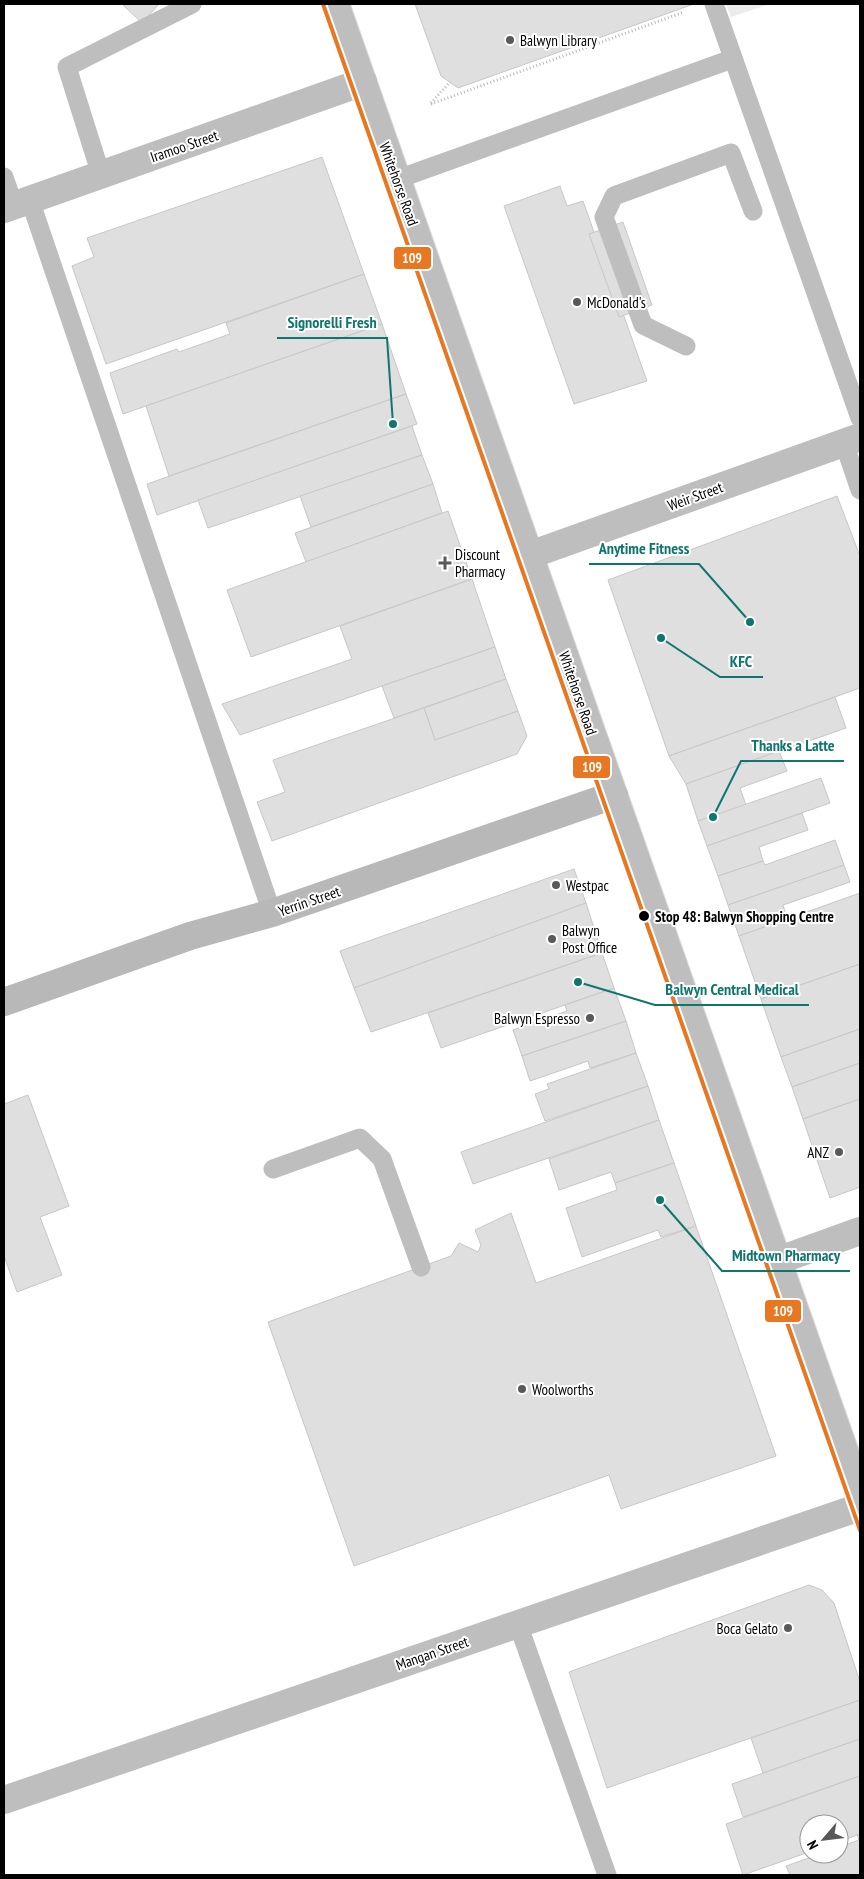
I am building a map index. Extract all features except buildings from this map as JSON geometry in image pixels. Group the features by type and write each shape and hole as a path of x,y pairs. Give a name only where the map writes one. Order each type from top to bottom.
{"street":[{"name":"Whitehorse Road","path":"335,4 860,1496"},
{"name":"Iramoo Street","path":"16,205 363,82"},
{"name":"Weir Street","path":"530,555 852,440"},
{"name":"Yerrin Street","path":"4,1002 190,936 272,914 614,795"},
{"path":"778,1261 860,1231"},
{"name":"Mangan Street","path":"4,1800 860,1507"}],"lane":[{"path":"100,175 67,67 192,4"},
{"path":"715,9 860,418"},
{"path":"398,179 732,60"},
{"path":"686,346 643,325 604,217 614,196 732,153 753,211"},
{"path":"4,177 16,205 272,914"},
{"path":"852,440 860,490"},
{"path":"273,1169 360,1138 382,1159 421,1267"},
{"path":"518,1624 607,1875"}],"path":[{"path":"450,82 431,104 689,10 715,9"}],"shaded area":[{"path":"726,4 770,4 731,17"}],"transit line":[{"name":"109","path":"323,4 860,1530"}],"place":[{"name":"Balwyn Library","path":"510,40"},
{"name":"McDonald's","path":"577,302"},
{"name":"Signorelli Fresh","path":"393,424"},
{"name":"Discount Pharmacy","path":"445,563"},
{"name":"Anytime Fitness","path":"750,622"},
{"name":"KFC","path":"661,638"},
{"name":"Thanks a Latte","path":"713,817"},
{"name":"Westpac","path":"556,885"},
{"name":"Stop 48: Balwyn Shopping Centre","path":"644,916"},
{"name":"Balwyn Post Office","path":"552,939"},
{"name":"Balwyn Central Medical","path":"578,982"},
{"name":"Balwyn Espresso","path":"590,1018"},
{"name":"ANZ","path":"839,1152"},
{"name":"Midtown Pharmacy","path":"660,1200"},
{"name":"Woolworths","path":"522,1389"},
{"name":"Boca Gelato","path":"788,1628"}]}
